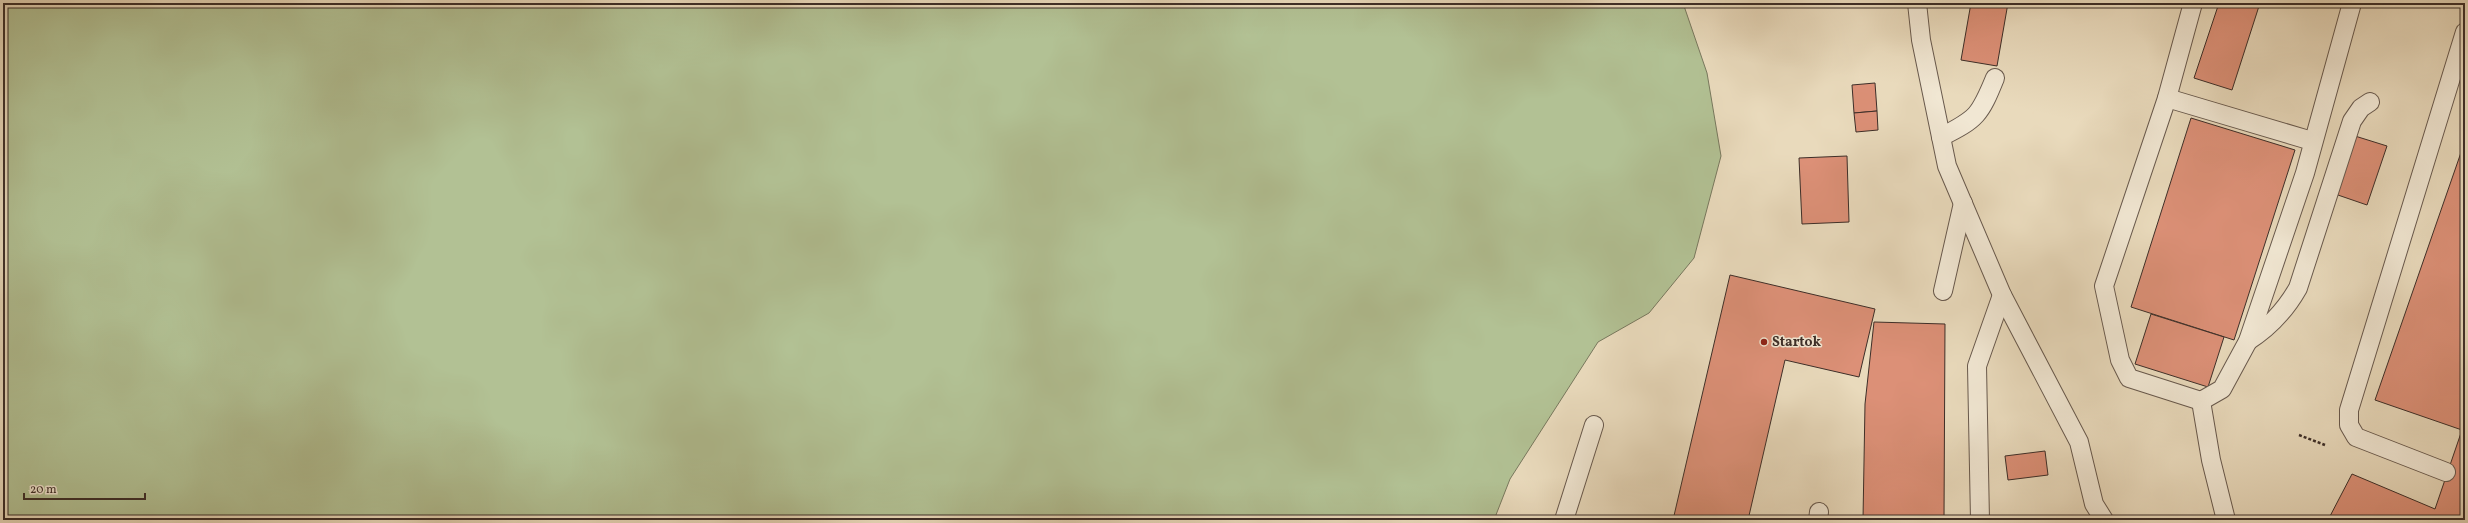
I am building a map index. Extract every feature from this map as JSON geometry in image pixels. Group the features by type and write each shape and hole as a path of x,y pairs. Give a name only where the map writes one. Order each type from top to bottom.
{"lane":[{"path":"1917,3 1921,40 1947,166 2002,295 2079,442 2094,504 2104,520"},
{"path":"2194,3 2166,98 2104,286 2120,360 2129,378 2201,401 2222,389 2248,340 2305,173 2312,141 2352,3"},
{"path":"2446,472 2356,437 2350,425 2349,410 2465,32"},
{"path":"1941,137 1963,126 1983,107 1995,78"},
{"path":"2166,98 2312,141"},
{"path":"2248,340 2272,323 2289,303 2298,288 2352,121 2361,108 2370,102"},
{"path":"1943,291 1963,203"},
{"path":"1980,520 1977,366 2002,295"},
{"path":"2201,401 2211,460 2226,520"},
{"path":"1564,520 1594,425"}],"path":[{"path":"2299,435 2324,445"}],"green space":[{"path":"3,3 1683,3 1707,73 1721,156 1694,258 1649,313 1598,342 1510,479 1494,520 3,520"}],"building":[{"path":"1971,3 2008,3 1997,66 1961,60"},
{"path":"2219,3 2260,3 2232,90 2194,78"},
{"path":"1875,83 1877,111 1854,113 1852,85"},
{"path":"1877,111 1878,130 1856,132 1854,113"},
{"path":"2191,118 2295,150 2234,340 2131,307"},
{"path":"2355,136 2387,146 2367,205 2335,194"},
{"path":"2465,141 2465,511 2462,518 2465,520 2328,520 2352,474 2435,509 2462,430 2375,400"},
{"path":"1847,156 1849,222 1802,224 1799,158"},
{"path":"1730,275 1875,309 1859,377 1785,360 1748,520 1673,520"},
{"path":"2151,314 2224,337 2208,387 2135,364"},
{"path":"1874,322 1945,324 1944,520 1863,520 1865,404"},
{"path":"2045,451 2048,475 2008,480 2005,456"}],"place":[{"name":"Startok","path":"1764,342"}]}
